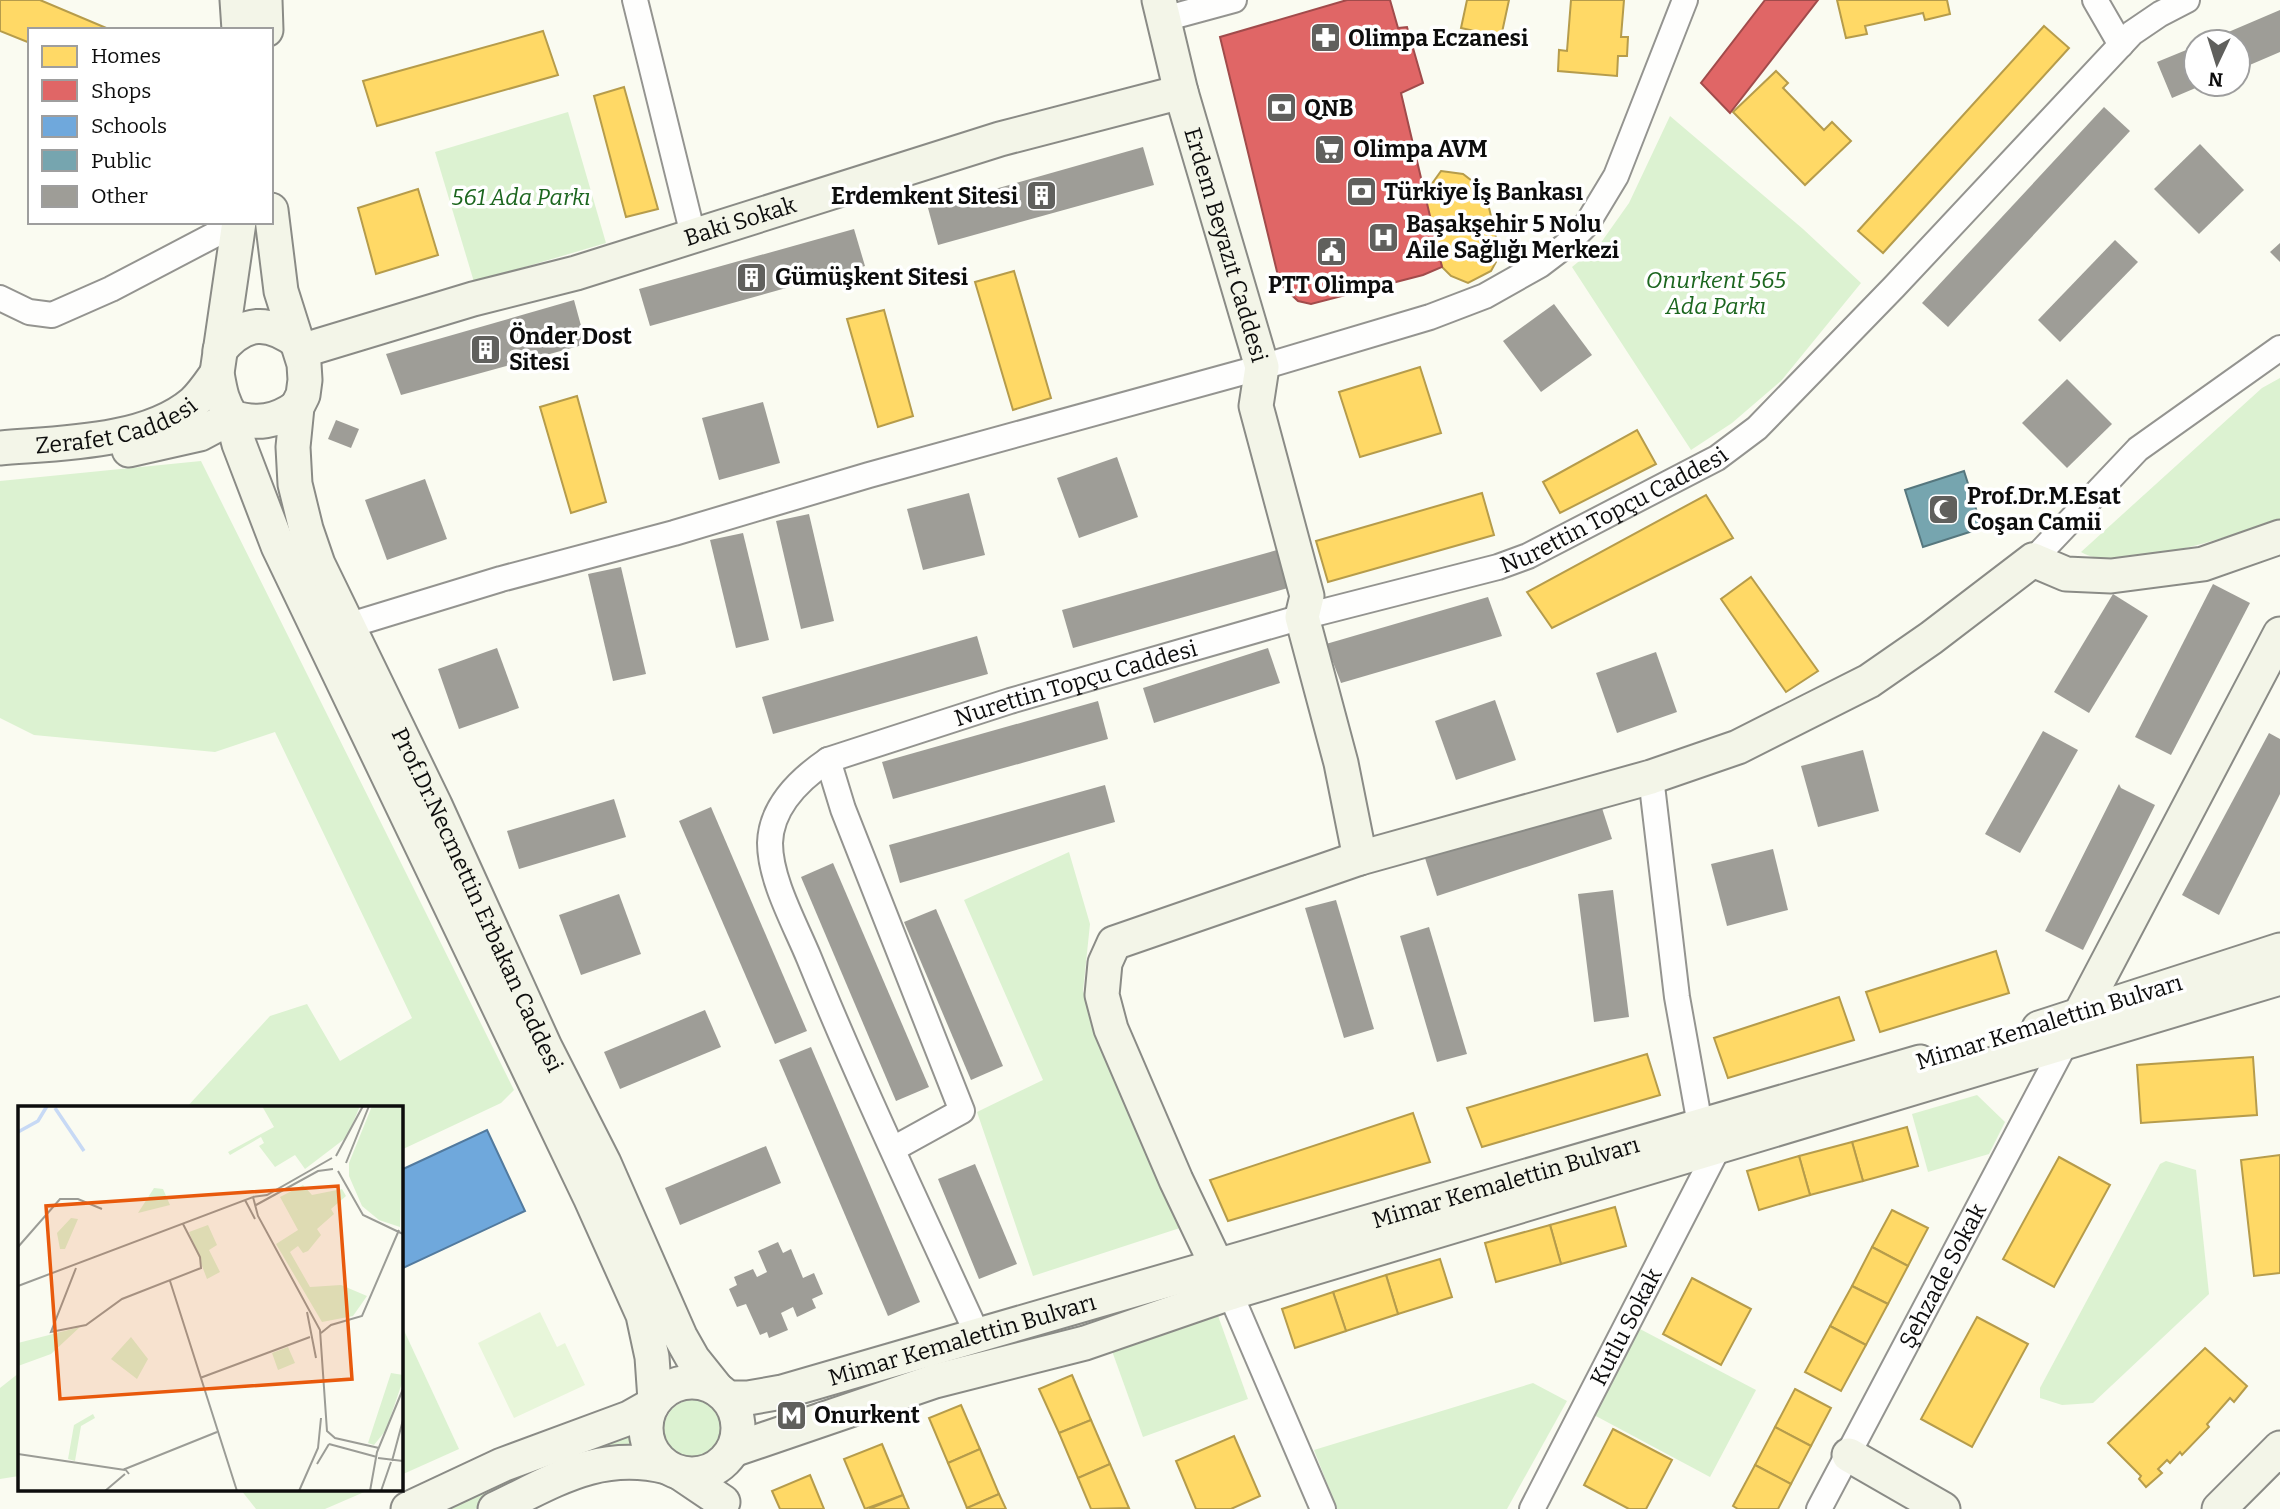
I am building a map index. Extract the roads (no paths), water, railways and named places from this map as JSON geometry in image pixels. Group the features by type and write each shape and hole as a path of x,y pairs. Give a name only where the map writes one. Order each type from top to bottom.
{"main road":[{"path":"237,0 239,28"},
{"path":"265,0 266,28"},
{"name":"Erdem Beyazıt Caddesi","path":"1162,9 1181,92 1262,367 1256,407 1307,596 1302,617 1341,763 1360,858"},
{"name":"Baki Sokak","path":"296,337 473,299 576,273 1000,139 1181,92"},
{"path":"239,224 219,361 220,394 232,417 249,422 274,420 300,401 305,380 296,337 281,290 273,224"},
{"path":"219,361 242,329 272,327 296,337"},
{"name":"Zerafet Caddesi","path":"0,448 82,441 135,431 171,417 194,402 219,361"},
{"name":"Prof.Dr.Necmettin Erbakan Caddesi","path":"300,401 293,447 295,484 317,564 435,806 545,1047 604,1163 680,1336 693,1359 722,1393"},
{"name":"Zerafet Caddesi","path":"0,464 149,447 200,434 232,417"},
{"name":"Prof.Dr.Necmettin Erbakan Caddesi","path":"232,417 239,444 278,546 590,1197 643,1315 652,1357 654,1402"},
{"path":"2280,537 2203,564 2111,576 2066,573 2033,560 1931,638 1869,681 1738,747 1651,777 1360,858 1114,943 1105,963 1102,995 1111,1029 1176,1180 1224,1280 1709,1135 2066,1042 2280,978"},
{"path":"2066,1042 2280,634"},
{"name":"Mimar Kemalettin Bulvarı","path":"1709,1135 2280,950"},
{"name":"Mimar Kemalettin Bulvarı","path":"722,1393 755,1397 782,1392 978,1336 1224,1280"},
{"name":"Mimar Kemalettin Bulvarı","path":"730,1454 935,1381 1085,1343 1224,1280"},
{"path":"408,1509 534,1451 629,1418 674,1386 688,1382 703,1383 722,1393 735,1410 739,1425 738,1439 730,1454 723,1482 724,1505"},
{"path":"654,1402 646,1426 647,1438 658,1459 724,1505"},
{"path":"2219,1509 2280,1448"},
{"path":"495,1509 559,1479 604,1463 634,1461 695,1475 709,1472 730,1454"},
{"path":"1849,1455 1943,1509"}],"street":[{"path":"635,0 693,235"},
{"path":"1162,9 1234,0"},
{"path":"347,626 501,579 674,533 993,440 1262,367 1430,317 1472,301 1540,265 1565,246 1587,224 1616,176 1685,0"},
{"path":"2095,0 2120,46"},
{"name":"Nurettin Topçu Caddesi","path":"978,1336 819,982 772,868 770,841 775,818 789,793 804,776 828,760 1010,701 1302,617 1498,567 1528,556 1717,458 1757,428 1875,307 2132,33 2160,13 2187,0"},
{"path":"0,298 29,312 52,315 111,289 235,224"},
{"path":"2033,560 2138,449 2280,348"},
{"path":"828,760 843,809 962,1111 893,1149"},
{"path":"1651,777 1677,997 1709,1135"},
{"name":"Şehzade Sokak","path":"1819,1509 2066,1042"},
{"name":"Kutlu Sokak","path":"1532,1509 1709,1135"},
{"path":"1224,1280 1323,1509"}],"place":[{"name":"Olimpa Eczanesi","path":"1325,38"},
{"name":"QNB","path":"1281,108"},
{"name":"Olimpa AVM","path":"1330,149"},
{"name":"Türkiye İş Bankası","path":"1361,192"},
{"name":"Erdemkent Sitesi","path":"1041,196"},
{"name":"Başakşehir 5 Nolu Aile Sağlığı Merkezi","path":"1383,237"},
{"name":"PTT Olimpa","path":"1331,251"},
{"name":"Gümüşkent Sitesi","path":"752,277"},
{"name":"Önder Dost Sitesi","path":"486,349"},
{"name":"Prof.Dr.M.Esat Coşan Camii","path":"1944,509"},
{"name":"Onurkent","path":"791,1415"}],"park label":[{"name":"561 Ada Parkı","path":"521,197"},
{"name":"Onurkent 565 Ada Parkı","path":"1716,293"}]}
